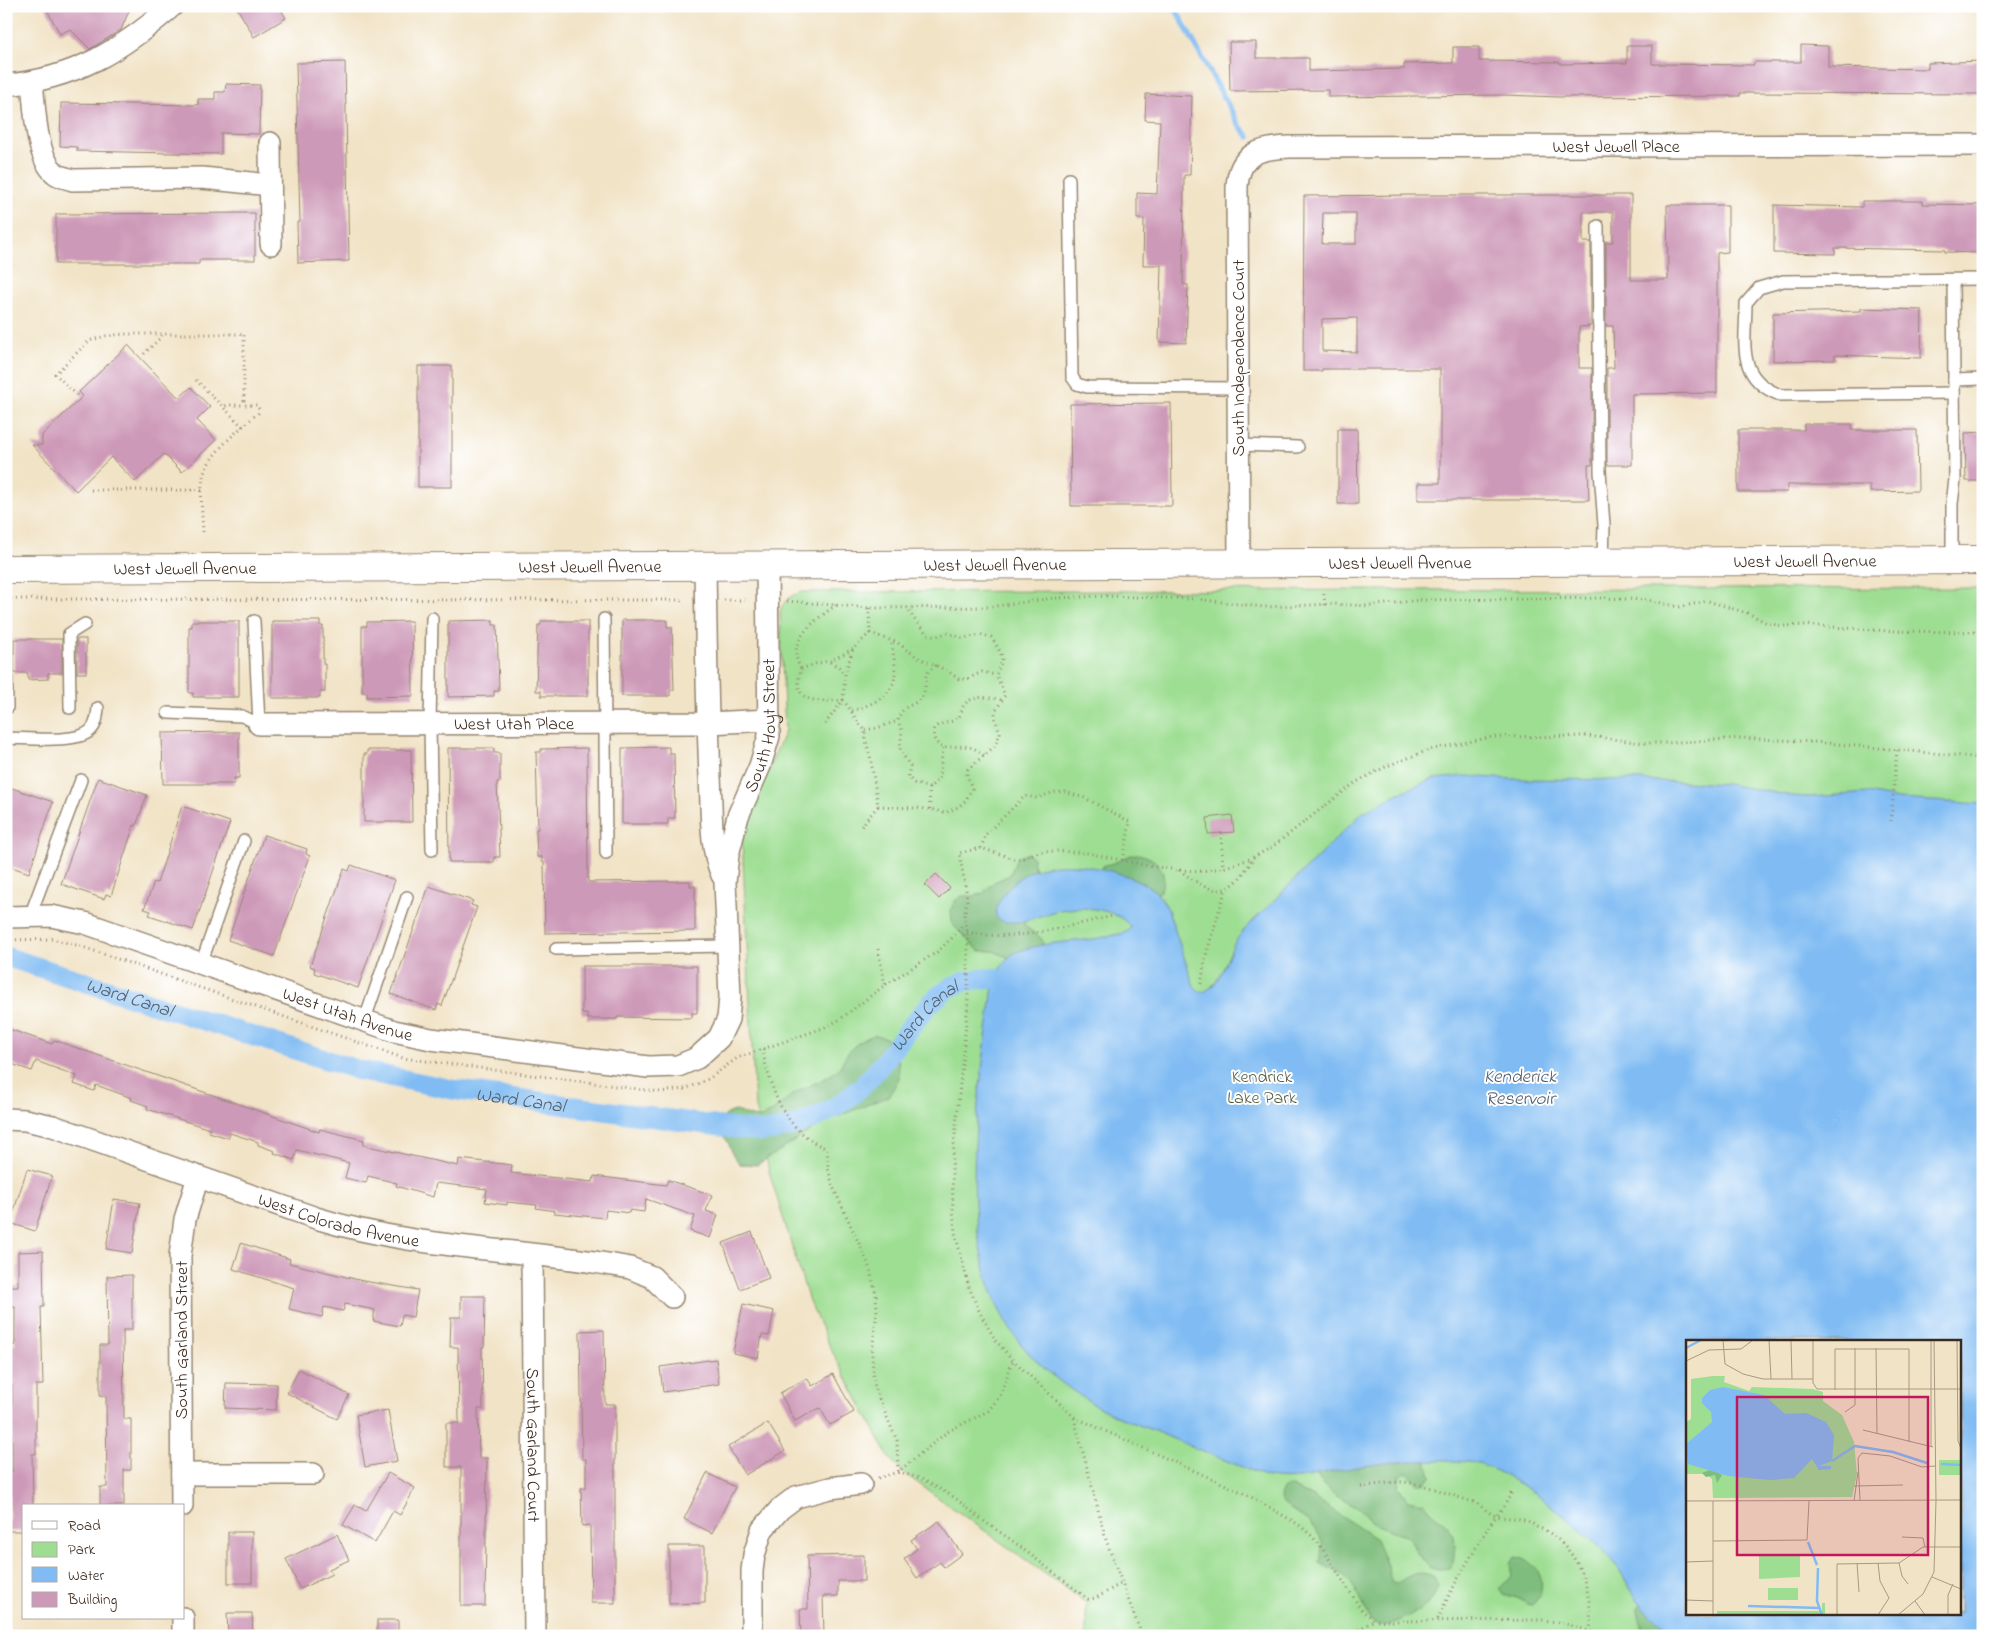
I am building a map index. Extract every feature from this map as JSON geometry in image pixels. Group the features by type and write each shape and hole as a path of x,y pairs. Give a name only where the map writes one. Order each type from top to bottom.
{"main road":[{"name":"West Jewell Avenue","path":"6,569 1983,560"}],"street":[{"path":"6,86 55,77 84,67 118,48 152,13 172,6"},
{"path":"32,82 40,143 45,160 55,174 73,180 202,178 270,185"},
{"path":"270,143 272,244"},
{"name":"West Jewell Place","path":"1250,157 1265,149 1290,147 1983,145"},
{"name":"South Independence Court","path":"1240,563 1237,187 1240,170 1250,157"},
{"name":"South Hoyt Street","path":"697,1058 719,1038 728,1019 730,997 725,882 732,835 769,736 768,565"},
{"name":"South Hoyt Street","path":"705,566 708,723 714,847 719,869 725,882"},
{"name":"West Utah Place","path":"259,724 708,723 770,720"},
{"name":"West Utah Avenue","path":"6,917 51,916 85,923 394,1031 431,1038 648,1067 668,1068 697,1058"},
{"name":"West Colorado Avenue","path":"6,1119 25,1120 53,1126 316,1218 376,1234 630,1268 652,1277 672,1297"},
{"name":"South Garland Street","path":"182,1504 180,1256 185,1219 198,1177"},
{"name":"South Garland Court","path":"532,1255 535,1636"},
{"path":"182,1474 313,1474"},
{"path":"752,1636 752,1571 754,1555 762,1530 780,1509 796,1497 830,1488 861,1484"},
{"path":"183,1620 183,1636"}],"lane":[{"path":"1070,179 1072,377 1077,384 1087,387 1238,388"},
{"path":"1598,226 1600,471 1604,525 1603,561"},
{"path":"1952,560 1952,504 1955,479 1953,280"},
{"path":"1954,393 1780,395 1769,391 1750,374 1746,363 1746,303 1751,295 1764,286 1783,281 1983,280"},
{"path":"1954,380 1983,379"},
{"path":"1238,446 1298,447"},
{"path":"432,618 430,724 432,850"},
{"path":"604,618 606,853"},
{"path":"168,714 242,716 259,724 254,621"},
{"path":"70,708 69,634 85,624"},
{"path":"6,634 7,708"},
{"path":"6,738 79,737 92,729 97,721 98,708"},
{"path":"30,916 81,780"},
{"path":"201,964 244,841"},
{"path":"364,1022 407,897"},
{"path":"556,949 728,946"}],"path":[{"path":"77,395 55,374 89,341 105,336 125,334 244,334 244,404"},
{"path":"144,354 163,335"},
{"path":"196,380 242,427"},
{"path":"202,532 203,478 209,463 260,409 258,405 244,404 227,404 223,407"},
{"path":"91,490 202,490"},
{"path":"1324,594 1325,604"},
{"path":"791,601 869,608 989,607 1054,598 1106,596 1196,599 1264,607 1325,604 1368,606 1421,600 1606,598 1648,600 1679,607 1708,601 1750,614 1767,623 1783,626 1804,625 1888,631 1983,632"},
{"path":"6,600 691,600"},
{"path":"723,600 750,600"},
{"path":"836,605 809,625 796,647 797,662 801,669 797,684 801,695 813,700 843,700"},
{"path":"878,806 930,809 945,813 952,812 965,801 972,789 967,774 968,769 999,740 1000,734 995,712 1005,695 996,675 1002,660 991,637 982,635 962,638 948,633 936,636 927,634 913,618 908,607"},
{"path":"869,608 870,634"},
{"path":"801,669 830,661 853,649 870,634"},
{"path":"870,634 898,643 917,657 937,665 959,679 982,672 996,675"},
{"path":"852,711 879,700 894,684 892,641"},
{"path":"825,724 843,700 844,674 853,649"},
{"path":"830,661 839,667 844,674"},
{"path":"929,788 914,783 908,777 910,766 900,750 902,730 898,721 902,709 922,697 924,678 929,669 937,665"},
{"path":"984,755 978,750 965,745 943,748 934,740 932,735 936,726 957,719 960,716 962,707 969,701 984,698 1003,700"},
{"path":"843,700 852,711 857,722 865,730 878,806 859,829"},
{"path":"865,730 898,721"},
{"path":"1606,1636 1590,1630 1544,1620 1392,1622 1375,1620 1368,1617 1356,1604 1324,1551 1313,1537 1298,1524 1246,1494 1074,1417 1013,1360 996,1341 980,1313 969,1286 955,1232 952,1166 968,1003 968,939 964,923 966,889 959,852 981,848 1014,858 1021,858 1039,852 1058,851 1087,853 1179,870 1201,871 1223,868 1254,857 1272,847 1356,782 1387,766 1429,750 1465,741 1492,737 1588,736 1643,743 1742,738 1816,742 1983,758"},
{"path":"930,809 929,788 939,778 943,748"},
{"path":"1891,821 1897,750"},
{"path":"981,848 986,834 1025,796 1043,797 1060,791 1085,798 1130,822 1123,860"},
{"path":"1221,834 1223,868"},
{"path":"1179,870 1198,884 1209,888 1226,888 1238,882 1254,857"},
{"path":"1201,984 1206,955 1226,888"},
{"path":"967,932 996,936 1031,933 1113,916"},
{"path":"737,1058 823,1028 839,1020 886,985 937,952 964,923"},
{"path":"878,949 886,985"},
{"path":"762,1049 771,1083 781,1107 790,1122 804,1137 827,1149 828,1168 833,1188 859,1242 873,1280 877,1303 872,1351 873,1374 875,1389 897,1441 898,1472"},
{"path":"898,1472 947,1432 988,1411 995,1404 1005,1385 1013,1360"},
{"path":"1074,1417 1099,1517 1142,1636"},
{"path":"898,1472 920,1478 954,1497 1088,1599 1096,1598 1122,1583"},
{"path":"1361,1487 1395,1482 1418,1486 1474,1502 1496,1516 1529,1521 1553,1534 1569,1551 1583,1577 1591,1612 1590,1630"},
{"path":"1438,1620 1456,1581 1496,1516 1507,1504 1512,1491"},
{"path":"1344,1636 1375,1620"}],"green space":[{"name":"Kendrick Lake Park","path":"1983,588 1983,1636 1086,1636 1086,1603 901,1471 889,1457 831,1349 809,1301 770,1175 755,1107 742,839 745,824 785,731 780,612 788,598 803,592"},
{"path":"1028,853 1033,858 1035,873 1022,919 1026,927 1041,938 1043,942 1041,949 1012,959 993,951 979,951 952,924 951,909 955,901 962,896 982,894 994,882 1010,875 1017,858"},
{"path":"1136,854 1151,859 1161,869 1163,882 1156,896 1100,871 1104,865"},
{"path":"875,1035 886,1038 892,1043 898,1054 899,1078 889,1096 837,1117 810,1131 757,1165 740,1164 721,1133 721,1120 727,1114 735,1111 755,1118 764,1117 798,1091 835,1072 853,1048 863,1040"},
{"path":"1426,1455 1431,1477 1425,1484 1419,1484 1407,1473 1400,1476 1398,1486 1408,1500 1424,1503 1447,1525 1454,1536 1453,1562 1449,1568 1430,1568 1406,1536 1372,1523 1365,1513 1335,1495 1321,1482 1314,1471"},
{"path":"1289,1486 1311,1496 1376,1539 1392,1583 1396,1584 1418,1573 1434,1577 1438,1585 1431,1601 1415,1613 1391,1624 1380,1625 1371,1621 1351,1583 1339,1572 1320,1563 1323,1543 1318,1533 1308,1521 1283,1504 1280,1496 1283,1489"},
{"path":"1515,1557 1531,1563 1540,1576 1542,1583 1541,1591 1532,1605 1504,1595 1499,1589 1511,1577 1511,1564"},
{"path":"1642,1603 1689,1636 1645,1636 1638,1611 1638,1607"}],"water":[{"name":"Kenderick Reservoir","path":"1465,776 1511,779 1637,780 1727,784 1792,796 1810,797 1868,793 1898,799 1983,804 1983,1636 1677,1636 1646,1610 1618,1568 1574,1524 1536,1495 1499,1472 1470,1462 1423,1461 1366,1466 1298,1478 1267,1477 1104,1410 1066,1386 1042,1366 1012,1332 993,1294 981,1252 975,1206 974,1159 977,1112 994,978 1007,960 1017,952 1040,945 1119,934 1127,932 1131,928 1116,915 1087,908 1060,910 1020,922 1004,922 997,919 996,912 1004,894 1010,886 1025,874 1047,866 1078,865 1112,871 1141,882 1157,893 1167,907 1194,986 1199,991 1204,992 1215,983 1235,942 1245,929 1362,813 1397,794 1433,779"}],"building":[{"path":"45,6 131,6 121,30 90,49 70,29 60,34"},
{"path":"236,6 279,6 286,18 254,37"},
{"path":"1229,42 1256,42 1256,58 1309,58 1309,71 1404,69 1404,64 1453,63 1453,47 1479,47 1479,61 1560,62 1560,64 1627,63 1627,46 1652,46 1652,64 1754,65 1754,62 1801,62 1801,45 1828,46 1828,67 1928,69 1928,63 1983,61 1983,94 1740,93 1740,96 1560,97 1503,95 1328,97 1328,90 1230,91"},
{"path":"345,62 349,261 298,263 297,222 300,222 296,63"},
{"path":"226,84 260,85 259,134 221,133 221,154 77,151 77,147 60,146 61,103 198,105 198,99 215,99 215,92 225,92"},
{"path":"1146,94 1192,96 1190,175 1184,175 1183,284 1188,285 1186,343 1159,342 1161,265 1143,265 1144,219 1137,219 1137,193 1157,194 1160,121 1145,120"},
{"path":"1631,195 1631,280 1668,280 1667,205 1728,205 1728,252 1717,253 1717,393 1632,394 1632,465 1607,465 1607,368 1614,368 1613,326 1606,326 1606,242 1613,242 1613,212 1583,212 1583,242 1591,242 1591,326 1579,327 1579,368 1592,368 1592,465 1588,465 1589,500 1418,500 1418,483 1440,483 1440,369 1322,369 1322,371 1303,371 1304,196","holes":["1323,213 1356,213 1356,244 1322,244","1357,318 1357,352 1322,351 1322,319"]},
{"path":"1862,201 1923,201 1923,204 1983,205 1983,253 1945,252 1945,250 1835,248 1835,254 1774,253 1774,205 1862,207"},
{"path":"255,213 255,260 199,260 199,264 56,264 56,214"},
{"path":"1861,308 1922,310 1921,358 1835,355 1835,360 1773,361 1773,313 1861,311"},
{"path":"128,345 179,398 191,387 210,407 197,420 216,440 182,472 164,454 135,482 111,457 76,491 32,445 42,445 42,435 83,396 79,392"},
{"path":"418,366 452,366 452,487 418,487"},
{"path":"1171,403 1172,506 1071,506 1070,404"},
{"path":"1804,424 1852,424 1852,430 1917,430 1918,491 1870,492 1870,485 1787,485 1787,492 1738,492 1738,430 1804,430"},
{"path":"1338,429 1357,429 1358,504 1338,504"},
{"path":"1983,432 1983,481 1966,481 1965,433"},
{"path":"493,620 493,625 497,625 499,691 494,691 494,696 448,697 448,621"},
{"path":"622,620 667,620 667,627 672,627 674,690 670,690 670,696 622,696"},
{"path":"192,621 239,621 239,697 193,697 193,693 189,693 189,627 192,627"},
{"path":"272,621 320,621 320,626 323,626 325,692 320,692 320,698 272,698"},
{"path":"412,621 413,696 367,697 367,692 362,692 362,626 367,626 367,622"},
{"path":"541,621 588,621 588,696 541,696 541,691 536,691 538,625 541,625"},
{"path":"14,639 62,639 62,673 48,673 48,679 28,680 28,673 14,673"},
{"path":"77,639 86,639 86,673 77,673"},
{"path":"239,732 239,778 234,778 234,784 163,784 162,733"},
{"path":"669,747 669,753 674,753 675,818 668,818 668,824 622,824 622,748"},
{"path":"448,748 494,748 494,753 500,753 500,782 497,782 500,857 494,857 494,862 449,862"},
{"path":"587,748 588,882 690,881 690,886 695,886 695,931 545,933 544,862 542,862 542,857 537,857 536,752 541,752 541,749"},
{"path":"367,750 411,750 412,822 364,822 364,754 367,754"},
{"path":"98,778 147,795 136,826 134,825 111,896 106,894 104,899 61,884"},
{"path":"6,786 53,802 29,873 6,865"},
{"path":"182,806 230,822 193,930 149,915 151,911 144,909 154,882 157,883"},
{"path":"1232,815 1234,832 1208,834 1207,818"},
{"path":"264,835 307,849 306,854 310,856 274,956 228,940"},
{"path":"351,865 395,880 358,988 314,973 315,968 310,966 344,869 349,871"},
{"path":"936,874 950,888 939,899 925,885"},
{"path":"429,886 473,901 471,905 477,907 442,1006 438,1004 436,1010 391,994"},
{"path":"582,966 697,966 697,1013 692,1013 692,1018 617,1017 617,1019 587,1019 587,1014 582,1014"},
{"path":"6,1028 52,1044 54,1040 319,1132 320,1129 364,1140 363,1145 458,1166 459,1159 512,1165 511,1173 593,1182 594,1176 666,1185 668,1180 712,1195 706,1211 718,1215 710,1238 690,1231 695,1216 646,1199 644,1212 630,1210 629,1213 606,1210 605,1218 554,1213 555,1211 536,1208 537,1205 507,1202 507,1205 485,1202 487,1189 436,1183 433,1197 396,1186 397,1183 368,1176 366,1183 345,1178 349,1163 297,1150 294,1160 258,1145 258,1142 230,1133 228,1138 209,1132 210,1129 147,1109 148,1106 131,1100 132,1098 96,1085 94,1091 74,1084 77,1076 36,1061 32,1071 6,1062"},
{"path":"27,1169 52,1176 35,1231 10,1223"},
{"path":"114,1199 140,1203 132,1253 106,1249"},
{"path":"752,1232 769,1278 740,1289 723,1243"},
{"path":"241,1243 290,1259 289,1263 363,1281 418,1290 413,1317 402,1315 400,1326 373,1321 375,1310 345,1304 343,1311 324,1307 322,1317 289,1309 294,1288 233,1269"},
{"path":"43,1251 44,1307 41,1307 43,1385 36,1385 36,1454 32,1454 33,1504 22,1504 22,1531 9,1531 9,1472 12,1472 12,1385 8,1385 8,1364 11,1364 11,1345 15,1345 15,1307 8,1307 8,1286 18,1286 18,1252"},
{"path":"132,1275 132,1330 123,1330 124,1419 131,1419 131,1470 124,1470 124,1504 100,1504 100,1487 107,1487 106,1396 100,1396 100,1345 108,1345 107,1276"},
{"path":"461,1296 485,1296 484,1347 482,1347 483,1409 478,1409 479,1458 487,1458 485,1606 461,1606 461,1467 446,1467 446,1423 459,1423 458,1347 450,1347 451,1317 461,1317"},
{"path":"743,1304 774,1311 769,1336 762,1335 758,1358 733,1353"},
{"path":"604,1330 605,1404 615,1404 615,1603 591,1603 590,1525 582,1526 581,1488 586,1488 586,1459 582,1459 580,1331"},
{"path":"716,1359 719,1384 663,1392 660,1367"},
{"path":"299,1369 349,1395 337,1419 287,1393"},
{"path":"833,1374 854,1412 830,1425 820,1408 795,1421 780,1393 807,1378 812,1386"},
{"path":"226,1383 277,1384 276,1410 225,1408"},
{"path":"388,1410 397,1461 365,1467 356,1415"},
{"path":"768,1423 785,1451 745,1475 728,1447"},
{"path":"388,1473 415,1488 400,1515 393,1511 375,1543 343,1525 355,1505 366,1511"},
{"path":"707,1473 735,1487 712,1533 684,1519"},
{"path":"939,1521 962,1554 944,1567 940,1562 917,1578 904,1559 917,1549 911,1540"},
{"path":"228,1532 252,1532 252,1583 228,1583"},
{"path":"337,1534 349,1560 329,1569 332,1574 300,1589 286,1559"},
{"path":"669,1546 705,1546 705,1603 669,1604"},
{"path":"864,1555 864,1581 838,1581 838,1596 823,1596 824,1636 801,1636 800,1609 808,1609 807,1556"},
{"path":"227,1613 252,1613 253,1636 228,1636"},
{"path":"377,1620 398,1620 398,1636 377,1636"}],"waterway":[{"path":"1174,6 1239,125 1249,137"},
{"name":"Ward Canal","path":"7,957 358,1070 455,1090 761,1132 790,1127 829,1111 852,1095 870,1078 922,1013 945,991 960,983 994,978"}]}
